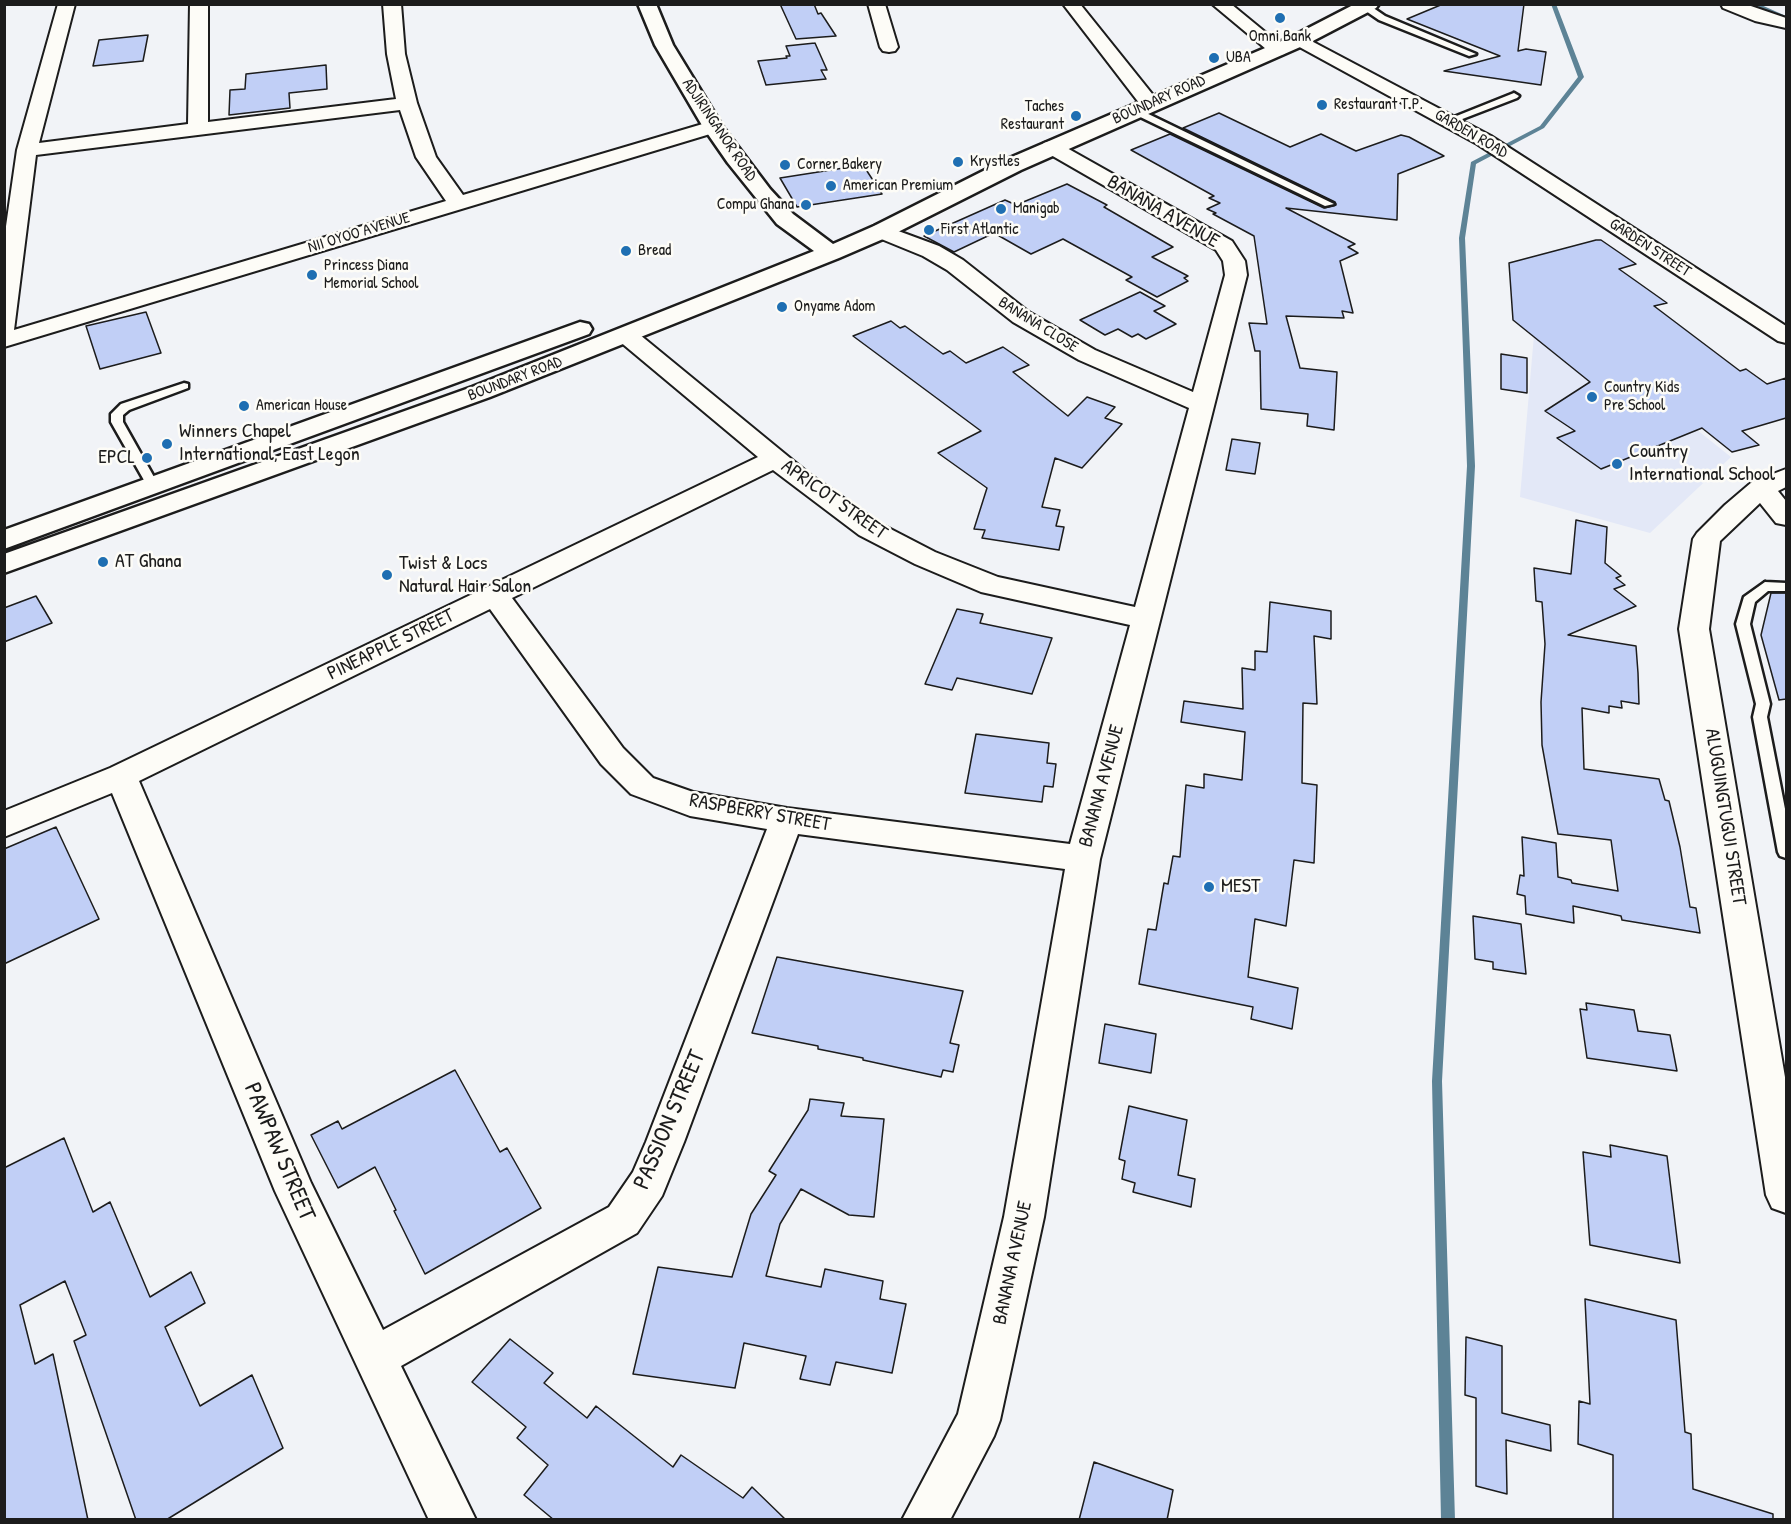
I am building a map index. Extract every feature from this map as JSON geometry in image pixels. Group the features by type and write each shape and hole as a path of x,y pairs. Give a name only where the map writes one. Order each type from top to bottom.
{"main road":[{"name":"ADJIRINGANOR ROAD","path":"647,4 664,45 713,127 762,194 785,219 822,246"},
{"name":"BOUNDARY ROAD","path":"4,540 822,246 882,231 1051,147 1278,50 1363,6"},
{"name":"BOUNDARY ROAD","path":"4,564 481,392 626,335 973,177 1013,165"}],"street":[{"path":"4,327 27,150 67,4"},
{"path":"198,128 199,4"},
{"path":"392,4 396,54 407,102 426,157 458,203"},
{"path":"876,4 889,47"},
{"path":"1071,4 1143,107"},
{"path":"1220,4 1278,50"},
{"path":"1729,4 1786,24"},
{"name":"GARDEN ROAD","path":"1300,40 1515,159"},
{"path":"27,150 407,102"},
{"name":"NII OYOO AVENUE","path":"4,340 713,127"},
{"name":"BANANA AVENUE","path":"925,1520 978,1420 1024,1217 1083,859 1236,275 1234,261 1224,246 1051,147"},
{"name":"GARDEN STREET","path":"1515,159 1786,336"},
{"name":"BANANA CLOSE","path":"882,231 931,251 955,265 1021,317 1087,355 1202,405"},
{"name":"APRICOT STREET","path":"626,335 775,459 869,529 925,558 991,585 1146,619"},
{"name":"PINEAPPLE STREET","path":"4,825 121,776 775,459"},
{"path":"1774,483 1786,517"},
{"name":"ALUGUINGTUGUI STREET","path":"1774,483 1734,511 1707,539 1694,629 1786,1195"},
{"name":"RASPBERRY STREET","path":"495,595 612,756 642,786 690,804 787,820 1083,859"},
{"name":"PAWPAW STREET","path":"121,776 294,1191 453,1520"},
{"name":"PASSION STREET","path":"374,1358 623,1220 648,1183 665,1142 787,820"}],"lane":[{"path":"1363,6 1375,15 1472,54"},
{"path":"1449,121 1514,96"},
{"path":"1143,107 1329,204"},
{"path":"153,486 117,422 117,414 125,407 184,386"},
{"path":"1786,587 1766,586 1749,600 1743,624 1763,704 1760,717 1786,852"}],"shaded area":[{"name":"Country Kids Pre School","path":"1534,335 1579,336 1731,457 1650,533 1520,497"}],"building":[{"path":"780,4 814,4 818,14 821,13 836,36 796,39"},
{"path":"1443,4 1524,4 1518,51 1526,49 1546,52 1541,85 1444,71 1500,56 1407,19"},
{"path":"148,35 143,61 93,66 99,40"},
{"path":"815,43 827,70 821,70 826,79 766,85 758,61 787,58 786,56 790,56 786,46"},
{"path":"326,65 327,89 289,93 290,108 229,115 230,90 245,89 246,74"},
{"path":"1219,113 1290,147 1321,134 1356,151 1401,135 1444,156 1398,174 1397,220 1286,208 1355,244 1348,247 1358,253 1340,261 1353,313 1342,311 1344,318 1286,316 1300,368 1337,372 1334,430 1307,426 1308,414 1261,409 1260,351 1255,351 1249,323 1267,324 1254,236 1207,209 1220,203 1209,198 1214,196 1131,150 1170,134 1324,208 1336,205 1335,202 1183,128"},
{"name":"American Premium","path":"863,165 882,194 797,207 780,178"},
{"path":"1067,184 1107,205 1104,207 1173,247 1152,257 1188,276 1184,278 1188,281 1157,297 1126,280 1132,277 1063,239 1031,254 994,233 954,252 924,236 1005,200 1016,205"},
{"path":"1601,240 1636,264 1619,269 1667,303 1654,306 1740,371 1746,369 1767,384 1786,378 1786,418 1742,431 1759,445 1732,452 1702,428 1601,469 1557,438 1575,431 1545,411 1590,382 1513,320 1509,263"},
{"path":"1140,292 1165,306 1154,311 1176,324 1146,339 1138,334 1132,337 1118,329 1105,335 1080,320"},
{"path":"146,312 161,353 100,369 86,326"},
{"path":"891,321 900,328 905,326 943,354 950,351 966,363 1003,347 1029,365 1013,372 1068,416 1087,397 1115,407 1105,418 1122,424 1082,468 1055,458 1042,507 1060,510 1056,526 1064,527 1059,550 982,538 985,530 974,529 987,488 938,453 981,431 853,336"},
{"path":"1501,354 1527,358 1527,393 1501,389"},
{"path":"1232,439 1260,443 1255,474 1226,470"},
{"path":"1576,520 1607,527 1605,563 1621,576 1616,578 1625,585 1614,589 1636,606 1568,635 1636,646 1639,704 1621,701 1622,708 1609,706 1609,713 1582,708 1584,769 1659,779 1665,800 1669,801 1680,847 1690,907 1696,908 1700,933 1622,920 1621,916 1573,906 1574,923 1526,914 1525,896 1517,894 1520,875 1524,876 1522,837 1556,843 1558,877 1571,880 1572,883 1618,891 1611,840 1558,834 1542,745 1541,702 1545,644 1542,602 1536,601 1534,568 1571,574"},
{"path":"1771,593 1786,593 1786,699 1779,700 1761,635"},
{"path":"36,596 52,623 4,642 4,608"},
{"path":"1270,602 1331,611 1331,639 1314,636 1317,704 1303,703 1302,783 1317,785 1314,863 1294,860 1286,926 1255,919 1248,977 1298,988 1292,1029 1251,1019 1253,1007 1139,984 1148,929 1156,930 1164,883 1168,884 1173,856 1180,857 1186,785 1204,788 1204,774 1242,780 1245,732 1181,722 1184,701 1243,709 1242,668 1255,670 1255,651 1267,652"},
{"path":"957,609 983,614 980,623 1052,638 1032,694 957,678 952,690 925,684"},
{"path":"976,734 1049,743 1047,763 1056,764 1053,787 1044,786 1042,802 965,793"},
{"path":"56,827 99,919 4,964 4,849"},
{"path":"1473,916 1521,924 1526,974 1493,969 1493,962 1475,959"},
{"path":"777,957 963,991 950,1043 959,1045 953,1072 943,1070 941,1077 818,1049 818,1046 752,1033"},
{"path":"1586,1003 1634,1010 1638,1031 1670,1035 1677,1071 1587,1058 1580,1009 1587,1010"},
{"path":"1105,1024 1156,1034 1151,1073 1099,1063"},
{"path":"455,1070 500,1152 507,1148 541,1208 425,1274 375,1167 338,1188 311,1135 338,1121 342,1129"},
{"path":"810,1099 844,1103 841,1116 884,1119 874,1217 849,1215 801,1189 780,1224 766,1276 821,1287 825,1269 883,1281 880,1299 906,1304 892,1373 836,1362 830,1385 800,1379 806,1356 744,1343 735,1388 633,1374 658,1267 732,1277 751,1214 776,1175 769,1171 808,1110"},
{"path":"1129,1106 1187,1120 1178,1175 1195,1179 1191,1207 1133,1192 1135,1183 1122,1179 1125,1161 1119,1159"},
{"path":"64,1138 93,1212 110,1202 150,1297 191,1272 205,1303 165,1327 200,1406 252,1375 283,1448 166,1520 136,1520 74,1341 86,1335 65,1281 20,1305 35,1364 53,1354 88,1520 4,1520 4,1168"},
{"path":"1610,1145 1667,1156 1680,1263 1590,1245 1583,1152 1611,1157"},
{"path":"1585,1299 1676,1320 1685,1432 1691,1434 1693,1489 1773,1514 1773,1520 1613,1520 1613,1455 1578,1444 1579,1401 1590,1404"},
{"path":"1466,1337 1502,1346 1502,1413 1550,1425 1551,1451 1506,1440 1507,1494 1476,1486 1476,1398 1465,1395"},
{"path":"510,1339 553,1373 544,1383 587,1418 596,1406 673,1467 681,1455 743,1498 752,1487 786,1520 554,1520 524,1495 548,1465 517,1438 526,1427 472,1382"},
{"path":"1094,1462 1173,1490 1167,1520 1079,1520"}],"waterway":[{"path":"1448,1520 1437,1081 1471,466 1462,238 1473,163 1542,127 1581,77 1553,4"},
{"path":"1754,4 1786,18"}],"place":[{"name":"Omni Bank","path":"1280,18"},
{"name":"UBA","path":"1214,58"},
{"name":"Restaurant T.P.","path":"1322,105"},
{"name":"Taches Restaurant","path":"1076,116"},
{"name":"Krystles","path":"958,162"},
{"name":"Corner Bakery","path":"785,165"},
{"name":"American Premium","path":"831,186"},
{"name":"Compu Ghana","path":"806,205"},
{"name":"Manigab","path":"1001,209"},
{"name":"First Atlantic","path":"929,230"},
{"name":"Bread","path":"626,251"},
{"name":"Princess Diana Memorial School","path":"312,275"},
{"name":"Onyame Adom","path":"782,307"},
{"name":"Country Kids Pre School","path":"1592,397"},
{"name":"American House","path":"244,406"},
{"name":"Winners Chapel International, East Legon","path":"167,444"},
{"name":"EPCL","path":"147,458"},
{"name":"Country International School","path":"1617,464"},
{"name":"AT Ghana","path":"103,562"},
{"name":"Twist & Locs Natural Hair Salon","path":"387,575"},
{"name":"MEST","path":"1209,887"}]}
